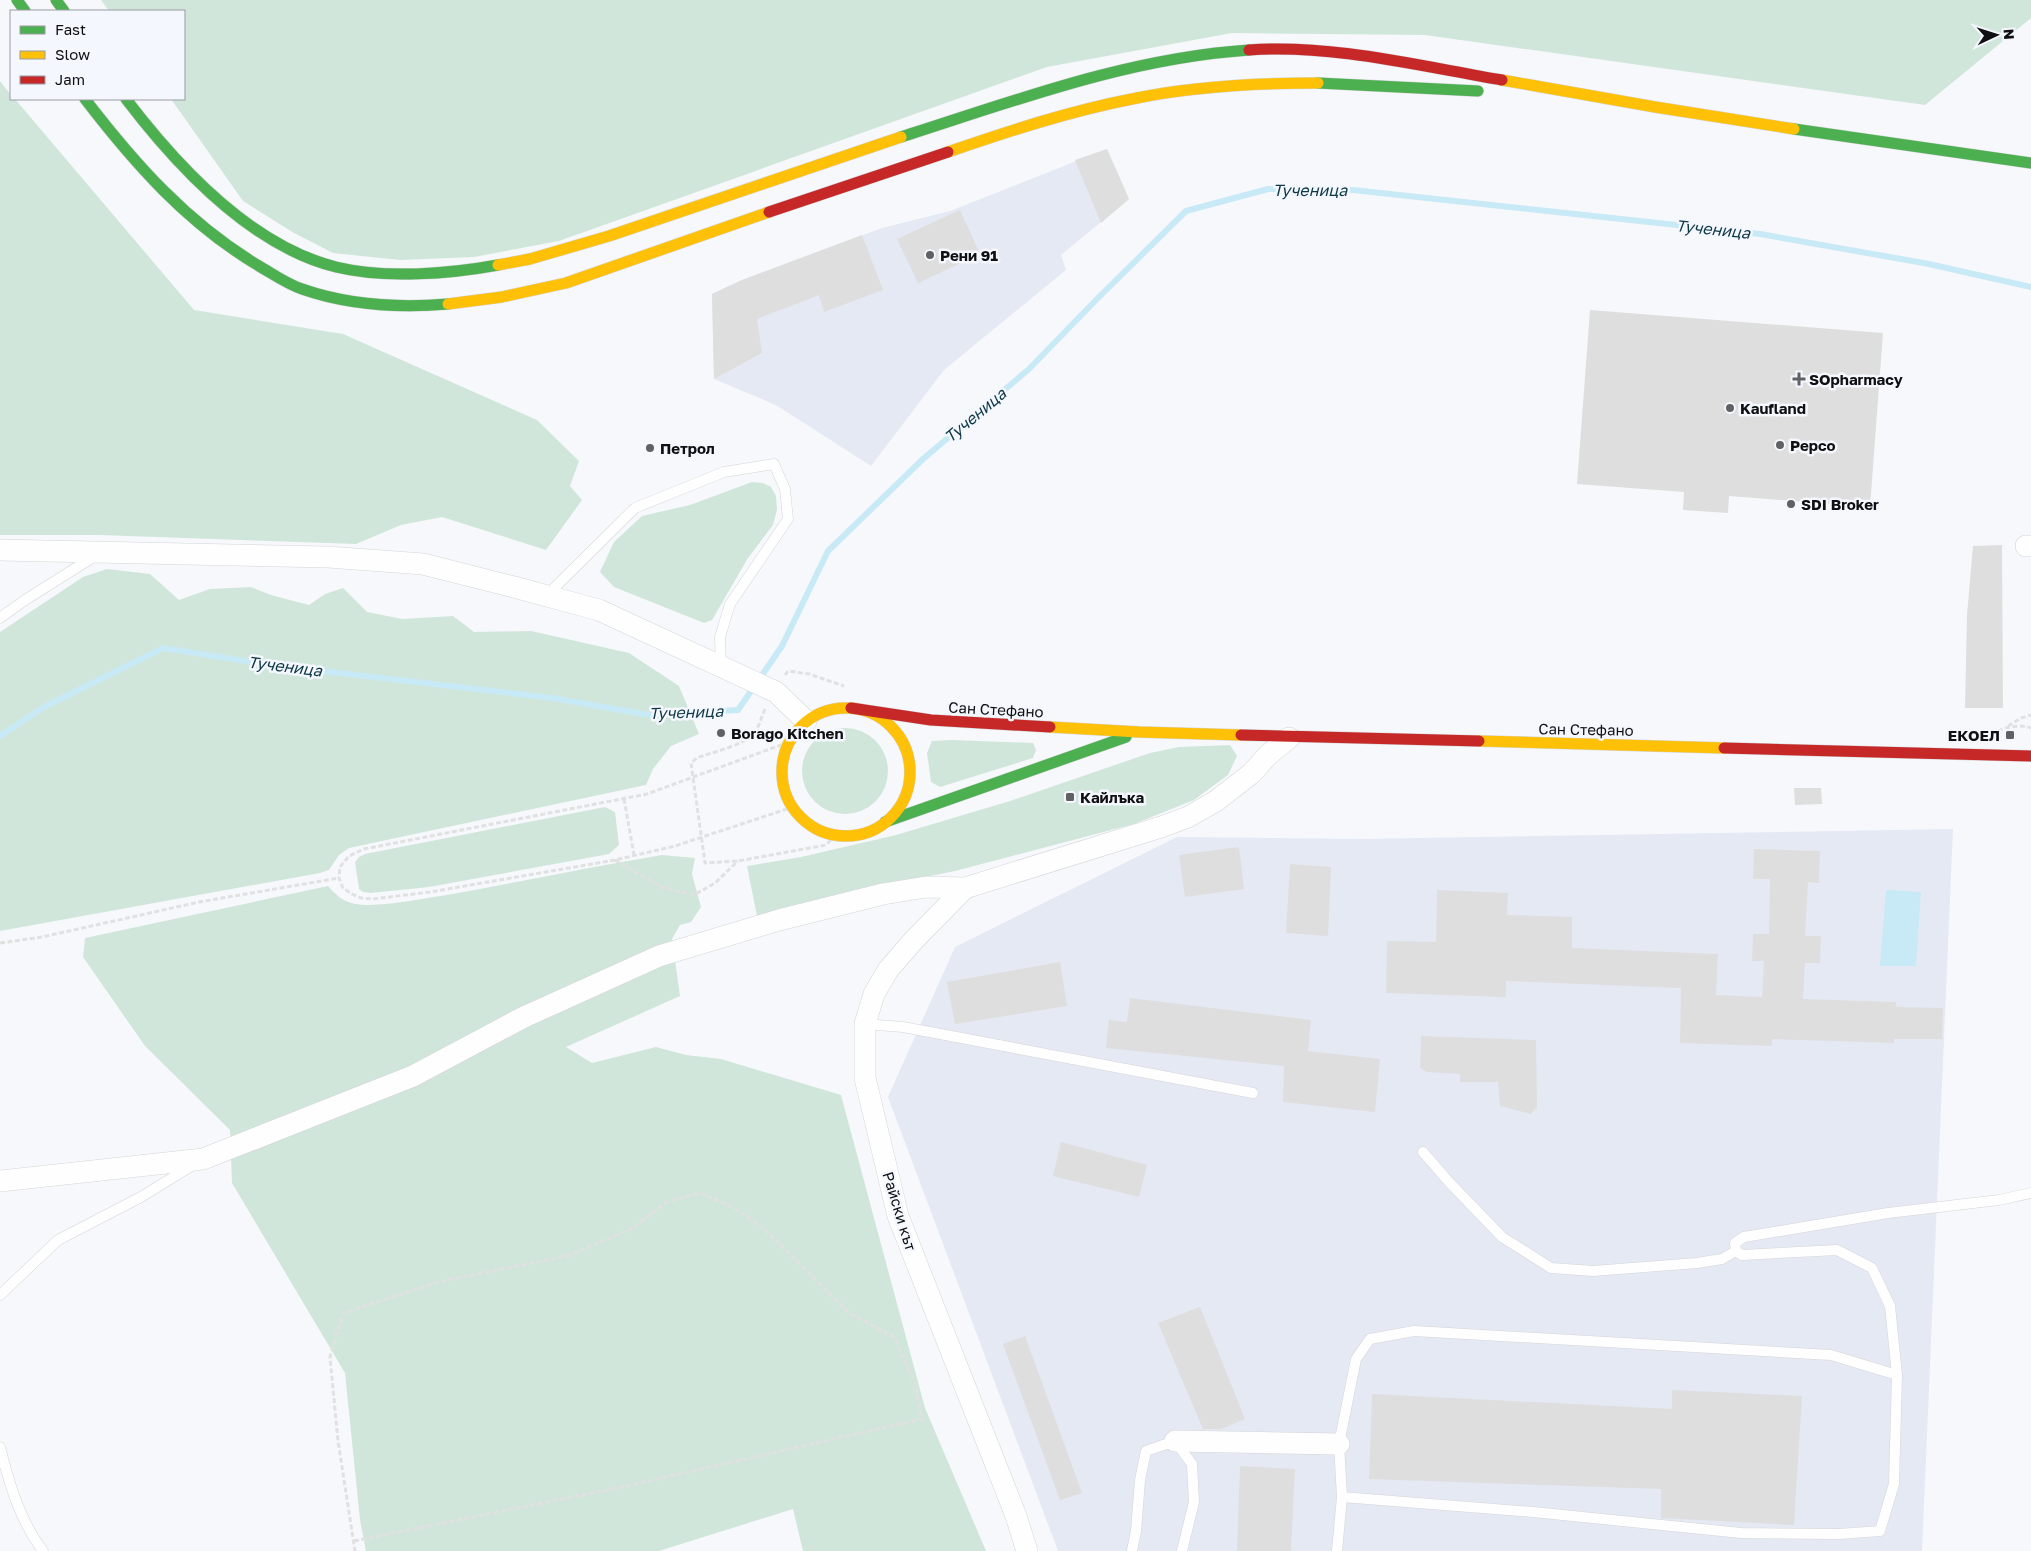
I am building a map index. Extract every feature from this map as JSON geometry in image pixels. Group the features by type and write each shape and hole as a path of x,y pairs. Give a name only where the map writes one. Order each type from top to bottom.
{"main road":[{"path":"127,100 168,150 195,178 221,202 268,236 298,253 330,265 363,271 428,274 496,267 560,252 805,168 1072,82 1118,70 1187,56 1266,49 1343,52 1706,116 2031,163"},
{"path":"86,100 163,193 220,243 258,266 307,291 362,303 392,306 458,303 532,292 566,283 825,192 1032,125 1096,106 1124,100 1158,94 1268,82 1341,82 1491,92"},
{"path":"1511,93 1611,100"},
{"path":"852,708 870,712 886,722 899,736 907,754 910,772 907,791 899,808 885,822 870,831 853,836 836,835 819,830 804,820 793,807 786,792 782,775 784,758 789,742 806,721 828,710 852,708"},
{"name":"Сан Стефано","path":"852,708 932,720 1139,732 1289,738 2031,756"},
{"name":"Сан Стефано","path":"885,822 1139,732"}],"street":[{"path":"0,550 328,557 423,564 598,610 772,690 806,721"},
{"path":"0,1181 203,1159 413,1076 524,1017 659,956 779,920 882,894 926,887 965,888 1188,817 1216,801 1238,784 1289,738"},
{"name":"Райски кът","path":"965,888 912,941 888,970 874,994 864,1024 865,1078 898,1216 1016,1516 1027,1551"},
{"path":"1174,1441 1339,1444"}],"lane":[{"path":"546,596 635,508 724,472 774,464 785,489 788,519 730,604 720,637 721,667"},
{"path":"0,618 101,552"},
{"path":"864,1024 903,1027 1253,1093"},
{"path":"1423,1152 1502,1237 1551,1268 1593,1271 1697,1263 1722,1259 1736,1251"},
{"path":"0,1295 58,1240 141,1197 203,1159"},
{"path":"1342,1497 1533,1512 1741,1533 1839,1534 1880,1531 1894,1484 1897,1375 1890,1306 1872,1268 1838,1250 1742,1255 1736,1251 1735,1243 1744,1237 1888,1213 1999,1200 2031,1193"},
{"path":"1337,1551 1342,1497 1339,1444 1356,1358 1370,1339 1414,1331 1831,1355 1897,1375"},
{"path":"1132,1551 1136,1531 1140,1480 1146,1451 1174,1441 1192,1464 1194,1502 1182,1551"},
{"path":"0,1447 8,1477 30,1534 42,1551"}],"path":[{"path":"772,690 760,724 753,735 742,742 697,758 691,763 705,863 738,861 826,845 836,835"},
{"path":"789,742 647,794 364,849 349,856 340,867 339,878 344,888 361,898 373,899 430,892 615,860 675,846 793,807"},
{"path":"624,799 634,855"},
{"path":"615,860 661,887 694,895 715,883 738,861"},
{"path":"0,944 42,937 199,902 339,878"},
{"path":"354,1541 622,1487 922,1419 914,1381 894,1337 849,1313 761,1226 733,1207 700,1193 668,1201 631,1229 567,1256 442,1281 343,1313 330,1357 338,1441 355,1551"}],"shaded area":[{"path":"1107,149 1129,199 1061,255 1066,270 944,370 871,466 776,405 714,379 712,294 742,280 882,228 950,211"},
{"path":"1953,829 1922,1551 1058,1551 888,1097 955,947 1177,837 1362,839"}],"green space":[{"path":"101,0 2031,0 2031,18 1925,105 1425,35 1232,33 1047,67 559,241 474,257 400,260 333,253 294,233 243,201 172,100 185,100 185,10 108,10"},
{"path":"0,81 10,94 10,100 16,100 194,310 343,334 537,420 579,461 570,486 582,500 546,550 442,517 401,525 356,544 99,535 0,535"},
{"path":"752,482 763,483 771,487 776,496 777,510 773,525 748,558 712,620 704,623 614,587 600,572 614,542 642,516 690,505"},
{"path":"107,569 150,574 179,600 210,589 251,587 271,595 309,605 325,594 343,588 367,612 402,619 453,616 474,632 531,631 629,653 679,686 699,734 671,746 653,769 646,785 349,848 339,855 329,870 320,873 0,931 0,632 83,577"},
{"path":"845,728 862,731 876,740 885,754 888,771 885,788 876,802 862,811 845,814 828,811 814,802 805,788 802,771 805,754 814,740 828,731"},
{"path":"932,741 1033,743 1036,750 1033,758 940,787 931,782 927,753"},
{"path":"1230,745 1237,756 1228,775 1194,800 1134,824 955,871 840,894 757,916 747,866 801,857 896,835 1010,801 1150,753 1179,747"},
{"path":"605,807 615,812 619,845 609,854 429,887 371,893 363,892 359,889 355,862 365,854"},
{"path":"662,855 695,858 692,874 701,907 691,922 680,925 672,939 680,996 566,1047 592,1063 656,1047 686,1055 721,1059 841,1095 925,1408 986,1551 803,1551 793,1509 659,1551 366,1551 360,1520 345,1373 232,1183 230,1130 145,1046 83,957 85,938 328,886 347,902 365,905 388,904 447,895"}],"water":[{"path":"1886,890 1921,892 1916,966 1880,966"}],"building":[{"path":"1107,149 1129,199 1101,223 1075,160"},
{"path":"960,210 980,254 918,283 897,239"},
{"path":"862,235 883,290 824,312 819,295 757,319 762,353 714,379 712,294 742,280"},
{"name":"Kaufland","path":"1590,310 1883,333 1870,507 1729,496 1728,513 1683,510 1684,492 1577,484"},
{"path":"2002,545 2003,708 1965,708 1967,615 1973,546"},
{"path":"1794,788 1821,788 1822,804 1795,805"},
{"path":"1239,847 1244,889 1185,897 1179,855"},
{"path":"1754,849 1820,851 1819,883 1808,882 1805,936 1821,936 1820,963 1805,963 1803,999 1896,1002 1896,1007 1943,1008 1942,1039 1894,1039 1894,1043 1772,1039 1772,1046 1680,1043 1681,988 1506,981 1506,997 1386,993 1387,941 1436,942 1437,890 1508,893 1507,915 1572,917 1572,948 1718,954 1716,995 1762,997 1764,961 1752,961 1753,934 1769,934 1770,879 1753,879"},
{"path":"1290,864 1331,867 1328,936 1286,933"},
{"path":"1060,962 1067,1006 955,1024 947,982"},
{"path":"1130,998 1311,1020 1308,1051 1380,1059 1375,1112 1283,1102 1284,1066 1106,1048 1109,1020 1127,1022"},
{"path":"1421,1036 1536,1040 1537,1107 1531,1114 1500,1106 1498,1082 1460,1082 1460,1074 1427,1072 1420,1068"},
{"path":"1061,1142 1147,1165 1139,1197 1053,1176"},
{"path":"1200,1307 1245,1419 1221,1429 1203,1429 1158,1323"},
{"path":"1025,1336 1082,1493 1060,1500 1003,1344"},
{"path":"1672,1390 1802,1396 1794,1525 1661,1518 1661,1489 1369,1479 1372,1394 1672,1409"},
{"path":"1240,1466 1295,1469 1291,1551 1237,1551"}],"waterway":[{"name":"Тученица","path":"0,736 44,707 163,648 270,665 552,698 649,715 738,710 782,646 828,551 923,459 1029,369 1186,211 1268,189 1353,190 1760,234 1929,264 2031,287"}],"traffic: fast":[{"path":"17,0 24,10"},
{"path":"56,0 63,10"},
{"path":"901,137 1072,83 1159,62 1249,50"},
{"path":"1318,83 1478,91"},
{"path":"86,100 143,169 185,211 233,249 280,279 296,287 337,299 356,302 411,306 448,304"},
{"path":"127,100 168,151 218,200 274,241 305,256 336,267 355,271 396,274 438,273 498,265"},
{"path":"1794,129 2031,163"},
{"path":"885,822 1126,737"}],"traffic: slow":[{"path":"1502,80 1794,129"},
{"path":"948,152 1063,116 1155,95 1225,86 1318,83"},
{"path":"498,265 530,259 609,236 901,137"},
{"path":"448,304 502,297 566,283 769,212"},
{"path":"846,708 870,713 891,727 905,748 910,772 905,796 891,817 870,831 846,836 822,831 801,817 787,796 782,772 787,748 801,727 822,713 846,708"},
{"path":"1050,727 1241,735"},
{"path":"1479,741 1724,748"}],"traffic: jam":[{"path":"1249,50 1281,49 1344,53 1502,80"},
{"path":"769,212 948,152"},
{"path":"851,708 931,720 1050,727"},
{"path":"1241,735 1479,741"},
{"path":"1724,748 2031,756"}],"place":[{"name":"Рени 91","path":"930,255"},
{"name":"SOpharmacy","path":"1799,379"},
{"name":"Kaufland","path":"1730,408"},
{"name":"Pepco","path":"1780,445"},
{"name":"Петрол","path":"650,448"},
{"name":"SDI Broker","path":"1791,504"},
{"name":"Borago Kitchen","path":"721,733"},
{"name":"ЕКОЕЛ","path":"2010,735"},
{"name":"Кайлъка","path":"1070,797"}]}
